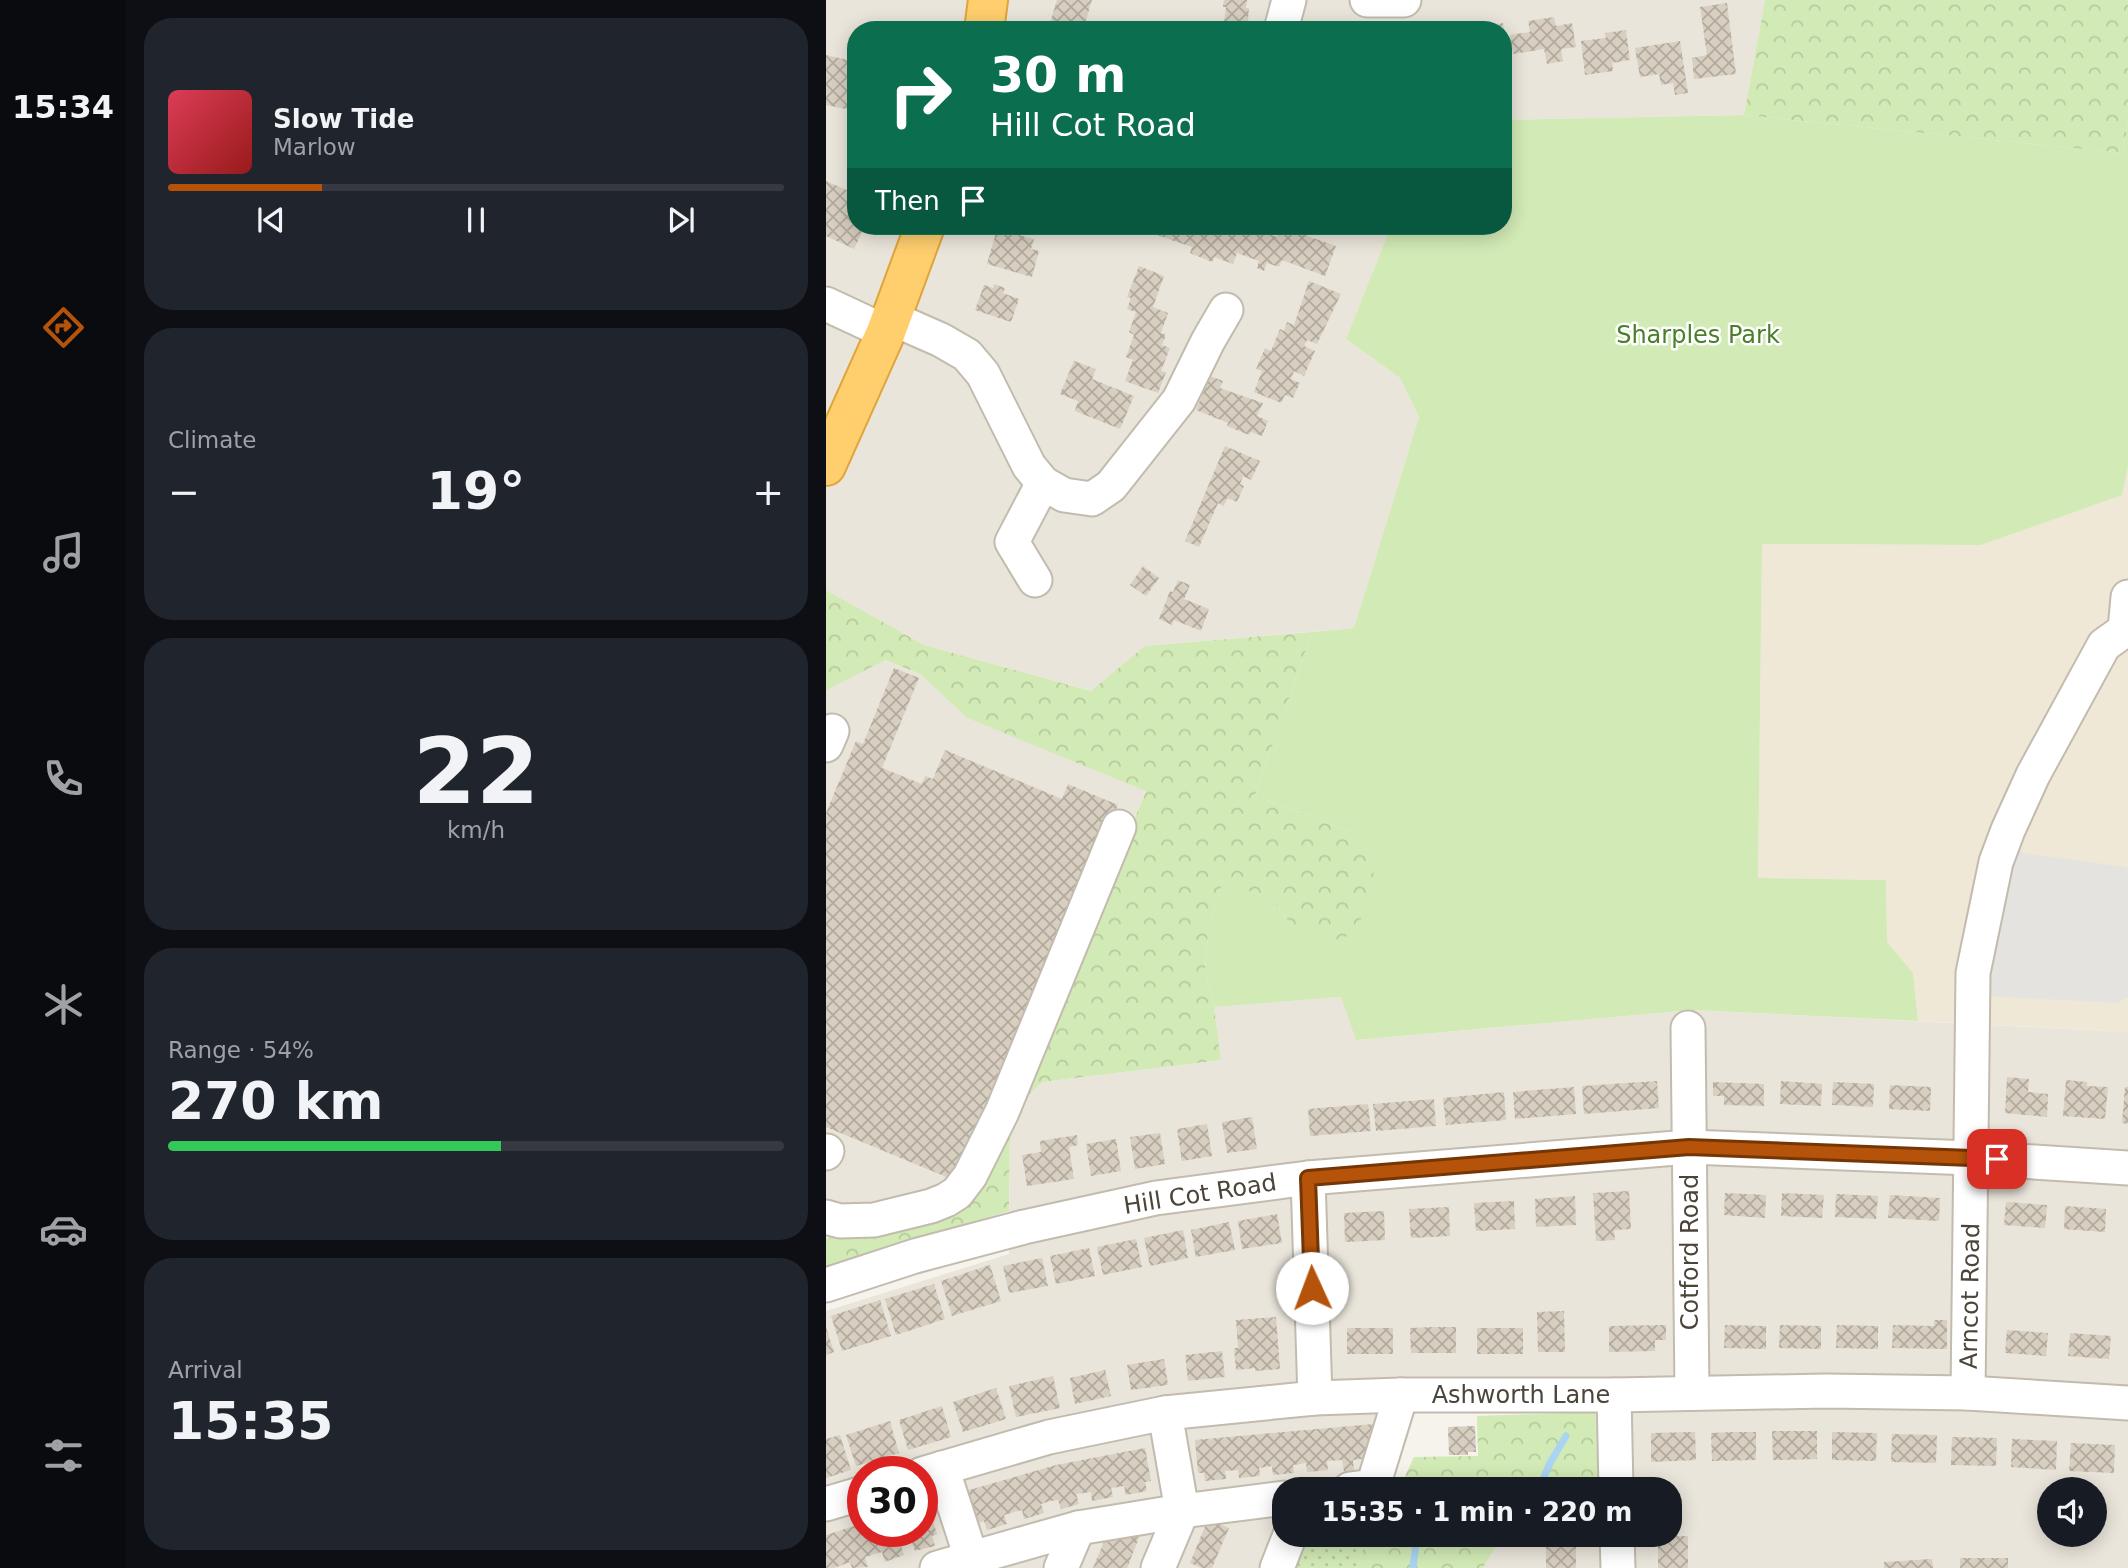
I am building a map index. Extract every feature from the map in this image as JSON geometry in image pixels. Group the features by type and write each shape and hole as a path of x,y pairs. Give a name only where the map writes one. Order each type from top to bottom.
{"highway":[{"path":"985,21 988,0"},
{"path":"826,466 888,325 922,235"}],"street":[{"path":"1367,0 1404,0"},
{"path":"826,304 941,340 967,355 983,374 1028,466 1043,483 1064,495 1093,499 1111,486 1178,400 1226,308"},
{"path":"1035,580 1012,542 1043,483"},
{"name":"Arncot Road","path":"1968,1393 1973,973 1996,862 2008,830 2033,775 2104,645 2127,619"},
{"path":"826,1217 840,1221 874,1220 931,1206 957,1193 970,1176 1002,1111 1119,827"},
{"name":"Cotford Road","path":"1688,1028 1692,1393"},
{"name":"Hill Cot Road","path":"826,1285 915,1256 1024,1227 1156,1198 1308,1178 1689,1147 1971,1157 2128,1168"},
{"path":"1308,1178 1315,1398"},
{"name":"Ashworth Lane","path":"938,1469 1049,1437 1165,1413 1315,1398 1826,1391 1968,1393 2128,1403"},
{"path":"1366,1477 1401,1395"},
{"path":"1614,1395 1616,1477"},
{"path":"1158,1568 1182,1511 1165,1413"},
{"path":"938,1486 969,1563"},
{"path":"826,1504 847,1498"},
{"path":"937,1568 969,1563 1078,1528 1272,1499"},
{"path":"1061,1568 1078,1528"},
{"path":"1277,1568 1285,1547"},
{"path":"1617,1547 1618,1568"}],"shaded area":[{"path":"826,0 1765,0 1744,115 1512,120 1512,21 847,21 847,235 1387,235 1346,339 1400,378 1419,417 1354,628 1145,646 1092,691 924,645 826,590"},
{"path":"2128,466 2128,1032 1918,1021 1913,973 1887,942 1886,880 1758,878 1762,544 1981,545 2121,495"},
{"path":"884,660 920,674 967,718 1146,790 1011,1110 1042,1082 1221,1060 1214,1007 1341,997 1357,1040 1693,1010 2128,1032 2128,1568 1483,1568 1496,1547 1682,1547 1682,1477 1598,1477 1593,1378 1414,1381 1387,1477 1272,1477 1272,1547 1281,1547 1275,1568 826,1568 826,1311 1009,1254 1010,1114 957,1205 826,1239 827,690"},
{"path":"2012,843 2022,853 2128,869 2128,997 2118,1003 1982,996"}],"green space":[{"path":"1765,0 2128,0 2128,121 2123,153 1744,115"},
{"name":"Sharples Park","path":"1744,115 2123,153 2128,121 2128,466 2122,495 1981,545 1762,544 1758,878 1886,880 1887,942 1913,973 1918,1021 1693,1010 1356,1040 1341,997 1214,1007 1205,970 1208,933 1223,879 1274,901 1292,926 1355,833 1255,796 1312,632 1354,628 1419,417 1400,378 1346,339 1387,235 1512,235 1512,120"},
{"path":"826,590 924,645 1091,691 1145,646 1312,632 1255,796 1355,833 1377,882 1367,912 1342,941 1292,926 1274,901 1223,880 1208,933 1205,970 1214,1007 1221,1060 1042,1082 1010,1113 1146,791 967,718 920,674 885,660 827,690 826,693"},
{"path":"1010,1113 1009,1211 826,1268 826,1239 957,1205"},
{"path":"1595,1412 1598,1477 1405,1477 1414,1457 1478,1456 1477,1416"},
{"path":"1283,1547 1364,1547 1356,1568 1275,1568"},
{"path":"1364,1547 1496,1547 1483,1568 1356,1568"}],"building":[{"path":"1057,0 1092,0 1086,21 1051,21"},
{"path":"1224,0 1247,0 1248,21 1224,21 1226,7 1223,7"},
{"path":"1727,3 1736,74 1694,79 1692,58 1707,55 1700,7"},
{"path":"1554,17 1556,26 1572,23 1576,47 1561,49 1563,61 1547,64 1544,49 1513,54 1512,35 1530,32 1528,21"},
{"path":"1626,30 1630,60 1612,63 1613,71 1585,75 1581,41 1606,38 1605,33"},
{"path":"1680,41 1688,93 1675,95 1673,83 1661,85 1659,74 1640,77 1635,48"},
{"path":"826,55 847,60 847,109 826,105"},
{"path":"826,181 847,190 847,235 861,235 854,249 826,236"},
{"path":"995,235 1019,235 1034,239 1031,249 1039,251 1032,277 987,264"},
{"path":"1157,235 1307,235 1336,246 1325,276 1282,260 1279,267 1267,263 1264,271 1257,268 1259,261 1237,253 1233,264 1214,257 1212,262 1190,253 1192,247"},
{"path":"1139,266 1164,276 1153,307 1168,313 1161,333 1166,335 1162,345 1170,348 1161,371 1166,372 1158,393 1125,381 1133,360 1126,357 1134,335 1129,332 1136,312 1127,309 1131,298 1127,297"},
{"path":"1309,281 1341,294 1317,344 1307,340 1304,346 1315,351 1304,376 1294,371 1291,379 1300,383 1293,398 1285,395 1281,403 1254,392 1262,371 1256,369 1265,348 1271,351 1280,329 1284,331 1287,322 1294,325"},
{"path":"994,284 1005,288 1003,293 1019,299 1011,322 975,310 984,285 993,288"},
{"path":"1074,361 1096,369 1092,379 1134,396 1120,429 1075,411 1078,401 1060,394"},
{"path":"1210,376 1223,381 1220,388 1263,403 1257,416 1268,421 1262,436 1251,432 1249,435 1196,410"},
{"path":"1225,446 1260,461 1251,480 1243,476 1240,484 1244,486 1237,502 1227,498 1224,506 1218,503 1199,547 1185,541"},
{"path":"1143,566 1159,578 1146,596 1130,585"},
{"path":"1178,580 1190,585 1184,599 1209,609 1201,631 1174,620 1172,625 1159,619 1170,591 1173,592"},
{"path":"894,668 919,678 882,768 922,784 925,776 933,779 945,750 1062,799 1068,784 1118,805 961,1183 826,1127 826,813 856,741 863,744"},
{"path":"2007,1077 2029,1079 2028,1092 2048,1094 2047,1117 2005,1113"},
{"path":"2066,1080 2087,1082 2087,1086 2108,1087 2105,1119 2063,1116"},
{"path":"1657,1081 1659,1108 1584,1114 1582,1086"},
{"path":"1781,1081 1822,1084 1821,1106 1780,1104"},
{"path":"1713,1082 1764,1084 1764,1106 1724,1105 1724,1096 1713,1096"},
{"path":"1833,1082 1874,1084 1873,1107 1832,1105"},
{"path":"1890,1085 1931,1087 1930,1111 1889,1109"},
{"path":"1574,1087 1576,1114 1515,1119 1513,1092"},
{"path":"2125,1087 2128,1087 2128,1124 2122,1123"},
{"path":"1504,1092 1506,1120 1446,1125 1443,1098"},
{"path":"1434,1099 1436,1126 1376,1131 1373,1104"},
{"path":"1368,1104 1371,1131 1310,1136 1308,1109"},
{"path":"1252,1117 1257,1149 1227,1153 1222,1122"},
{"path":"1207,1124 1212,1156 1182,1161 1177,1129"},
{"path":"1160,1133 1165,1164 1135,1169 1130,1137"},
{"path":"1077,1135 1078,1145 1069,1147 1074,1179 1027,1186 1022,1155 1041,1152 1040,1141"},
{"path":"1116,1139 1121,1171 1091,1176 1086,1144"},
{"path":"1629,1191 1631,1229 1614,1230 1615,1240 1596,1241 1593,1193"},
{"path":"1725,1193 1766,1195 1765,1218 1724,1215"},
{"path":"1782,1193 1824,1195 1822,1218 1781,1216"},
{"path":"1836,1194 1878,1196 1876,1219 1835,1217"},
{"path":"1890,1195 1940,1198 1939,1221 1888,1218"},
{"path":"1575,1196 1576,1225 1536,1227 1535,1199"},
{"path":"1514,1201 1515,1229 1476,1231 1474,1203"},
{"path":"2006,1202 2047,1205 2045,1228 2004,1225"},
{"path":"2065,1206 2106,1209 2105,1232 2064,1229"},
{"path":"1449,1207 1450,1236 1411,1238 1409,1209"},
{"path":"1384,1211 1385,1240 1345,1242 1344,1213"},
{"path":"1277,1214 1282,1243 1242,1249 1238,1221"},
{"path":"1229,1222 1235,1250 1196,1257 1191,1230"},
{"path":"1183,1230 1188,1258 1150,1266 1144,1238"},
{"path":"1136,1239 1142,1267 1103,1275 1097,1247"},
{"path":"1089,1248 1095,1276 1056,1284 1050,1256"},
{"path":"1042,1258 1048,1286 1009,1293 1003,1266"},
{"path":"990,1265 1001,1301 952,1316 941,1281"},
{"path":"934,1284 945,1319 896,1335 885,1299"},
{"path":"880,1300 891,1336 842,1351 831,1316"},
{"path":"1564,1311 1565,1352 1538,1352 1537,1312"},
{"path":"1276,1317 1280,1369 1236,1370 1236,1320"},
{"path":"1934,1320 1947,1320 1947,1349 1892,1348 1893,1325 1934,1326"},
{"path":"1666,1325 1666,1340 1655,1340 1655,1351 1609,1352 1609,1326"},
{"path":"1725,1325 1766,1326 1766,1349 1724,1348"},
{"path":"1780,1325 1821,1326 1821,1349 1779,1348"},
{"path":"1837,1325 1878,1326 1878,1349 1836,1348"},
{"path":"826,1327 834,1352 826,1355"},
{"path":"1456,1327 1456,1353 1411,1353 1410,1328"},
{"path":"1347,1328 1393,1328 1393,1354 1347,1354"},
{"path":"1477,1328 1523,1328 1523,1354 1477,1354"},
{"path":"2007,1330 2048,1333 2046,1356 2005,1353"},
{"path":"2070,1333 2111,1336 2109,1359 2068,1356"},
{"path":"1222,1351 1225,1377 1188,1381 1185,1355"},
{"path":"1164,1359 1168,1385 1131,1390 1127,1365"},
{"path":"1105,1370 1111,1396 1075,1404 1070,1378"},
{"path":"1053,1376 1060,1408 1016,1417 1009,1386"},
{"path":"996,1388 1006,1419 963,1432 953,1402"},
{"path":"942,1406 951,1437 908,1450 899,1420"},
{"path":"890,1421 899,1453 889,1456 853,1456 846,1435"},
{"path":"1385,1423 1371,1458 1353,1460 1354,1470 1344,1471 1342,1460 1327,1461 1328,1470 1307,1472 1306,1463 1293,1465 1294,1473 1273,1475 1272,1466 1259,1468 1260,1476 1239,1478 1238,1470 1225,1471 1226,1479 1205,1481 1204,1473 1198,1473 1195,1440"},
{"path":"1475,1426 1476,1452 1449,1455 1448,1427"},
{"path":"1772,1431 1817,1431 1817,1459 1773,1460"},
{"path":"1695,1432 1696,1460 1651,1462 1651,1433"},
{"path":"1756,1432 1756,1460 1712,1461 1711,1433"},
{"path":"1832,1432 1877,1433 1876,1461 1832,1460"},
{"path":"1892,1434 1937,1435 1936,1463 1891,1462"},
{"path":"840,1435 847,1457 847,1471 826,1478 826,1439"},
{"path":"1952,1437 1997,1438 1996,1466 1951,1465"},
{"path":"2012,1439 2057,1441 2056,1470 2011,1467"},
{"path":"2071,1443 2115,1445 2114,1473 2069,1471"},
{"path":"1145,1448 1151,1481 1145,1482 1147,1491 1126,1495 1124,1486 1111,1488 1113,1497 1092,1501 1091,1492 1076,1494 1079,1504 1061,1509 1058,1500 1050,1501 1041,1504 1044,1513 1024,1519 1022,1510 1004,1515 1007,1524 987,1530 984,1521 976,1524 966,1491 1056,1465"},
{"path":"1208,1519 1229,1528 1212,1568 1202,1568 1190,1563"},
{"path":"847,1528 847,1547 901,1547 904,1555 885,1562 882,1552 865,1557 868,1567 852,1568 850,1562 826,1568 826,1535"},
{"path":"1142,1530 1127,1568 1093,1568 1108,1532"},
{"path":"1682,1536 1688,1536 1688,1568 1658,1568 1658,1547 1682,1547"},
{"path":"914,1547 931,1547 915,1551"},
{"path":"1546,1547 1576,1547 1576,1568 1546,1568"},
{"path":"1960,1558 2008,1558 2008,1568 1960,1568"},
{"path":"1932,1559 1933,1568 1884,1568 1884,1562"}],"waterway":[{"path":"1544,1477 1566,1436"},
{"path":"1413,1568 1416,1547"}],"route":[{"path":"1312,1288 1308,1178 1689,1147 1997,1159"}]}
